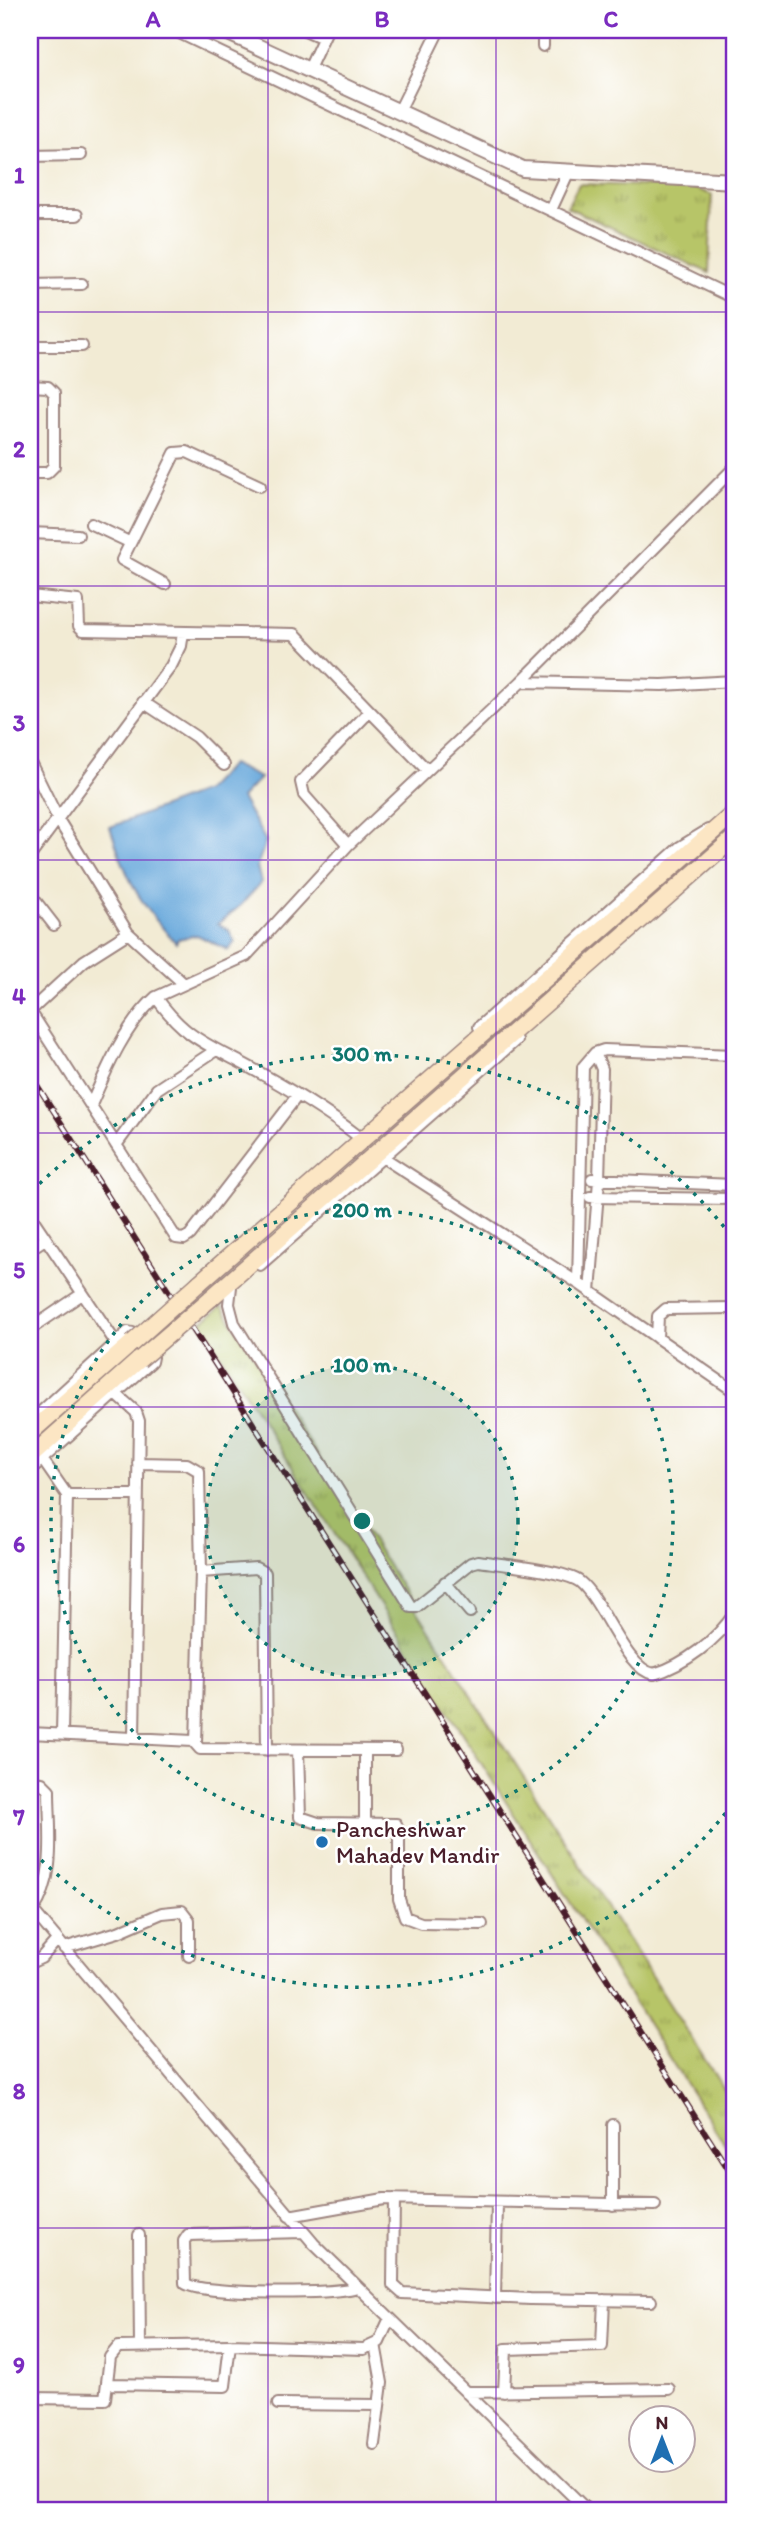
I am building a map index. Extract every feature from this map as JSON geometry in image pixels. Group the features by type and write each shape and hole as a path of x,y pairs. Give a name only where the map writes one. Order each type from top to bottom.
{"main road":[{"path":"30,1433 124,1343 202,1281 734,813"},
{"path":"36,1458 139,1360 220,1292 734,839"}],"street":[{"path":"173,30 734,298"},
{"path":"222,30 523,169 734,181"},
{"path":"305,30 325,34 309,69"},
{"path":"399,111 439,30"},
{"path":"543,30 543,47"},
{"path":"30,156 81,155"},
{"path":"551,211 568,173"},
{"path":"30,215 77,215"},
{"path":"30,285 82,284"},
{"path":"30,346 82,345"},
{"path":"30,386 48,387 54,393 54,466 47,474 30,473"},
{"path":"165,584 125,563 122,557 170,459 179,450 260,486"},
{"path":"91,1105 121,1044 145,1007 156,997 246,956 348,845 521,682 734,468"},
{"path":"91,524 129,542"},
{"path":"30,533 78,534"},
{"path":"30,597 78,601 79,626 83,630 295,634 427,770"},
{"path":"30,856 177,657 183,633"},
{"path":"521,682 662,685 734,681"},
{"path":"143,702 196,737 224,765"},
{"path":"348,845 304,794 301,782 369,712"},
{"path":"30,762 58,821 128,933 184,984"},
{"path":"202,1281 216,1259 358,1136 671,855 699,834 722,824"},
{"path":"734,839 684,890 384,1158 220,1292 229,1304 234,1323 410,1605 416,1607 478,1561 558,1573 578,1580 594,1596 631,1656 643,1671 654,1674 697,1651 722,1630 734,1614"},
{"path":"30,894 54,925"},
{"path":"128,933 84,961 30,1011 172,1235 184,1239 297,1096"},
{"path":"156,997 178,1026 297,1096 358,1136"},
{"path":"579,1283 583,1067 595,1052 616,1049 734,1055"},
{"path":"116,1145 157,1089 216,1050"},
{"path":"590,1292 599,1180 602,1069 595,1052"},
{"path":"384,1158 579,1283 734,1391"},
{"path":"582,1179 734,1185"},
{"path":"582,1196 734,1199"},
{"path":"30,1215 82,1294 124,1343"},
{"path":"30,1249 45,1239"},
{"path":"32,1328 82,1294"},
{"path":"657,1338 658,1316 666,1309 734,1308"},
{"path":"30,1470 36,1458 116,1394 153,1359 133,1333 128,1332 124,1343 32,1415"},
{"path":"116,1394 136,1412 139,1421 134,1737"},
{"path":"36,1458 67,1495 62,1734"},
{"path":"138,1464 187,1464 199,1471 201,1572 196,1743 200,1749 396,1750"},
{"path":"67,1495 138,1495"},
{"path":"201,1572 256,1569 265,1573 267,1750"},
{"path":"445,1583 470,1612"},
{"path":"30,1733 134,1737 196,1743"},
{"path":"298,1750 300,1817 317,1823 396,1824 399,1831 399,1899 405,1917 421,1923 482,1924"},
{"path":"365,1751 365,1822"},
{"path":"30,1782 42,1783 49,1790 49,1875 42,1896 31,1909 303,2232 587,2510"},
{"path":"30,1963 60,1944 118,1932 162,1913 182,1912 188,1920 189,1956"},
{"path":"613,2205 614,2125"},
{"path":"289,2216 360,2201 394,2199 497,2204 655,2205"},
{"path":"394,2199 393,2280 396,2289 402,2292 495,2298 651,2301"},
{"path":"495,2298 497,2204"},
{"path":"303,2232 188,2235 184,2241 185,2283 198,2289 287,2292 340,2292 357,2287"},
{"path":"139,2235 140,2347"},
{"path":"504,2392 506,2349 602,2346 604,2300"},
{"path":"30,2398 105,2399 113,2350 118,2347 230,2345 364,2349 376,2344 390,2318"},
{"path":"374,2444 382,2372 376,2344"},
{"path":"109,2384 225,2386 230,2345"},
{"path":"467,2392 669,2389"},
{"path":"278,2404 379,2405"}],"green space":[{"path":"579,184 692,187 712,195 709,273 567,207"},
{"path":"222,1306 734,2105 734,2159 200,1323"}],"water":[{"path":"231,764 260,778 241,798 266,841 257,866 261,883 241,905 218,924 228,929 235,942 228,950 197,935 178,939 176,943 152,915 135,889 110,827 205,791"}],"railway":[{"path":"30,1074 734,2178"}],"place":[{"name":"Pancheshwar Mahadev Mandir","path":"322,1842"}]}
